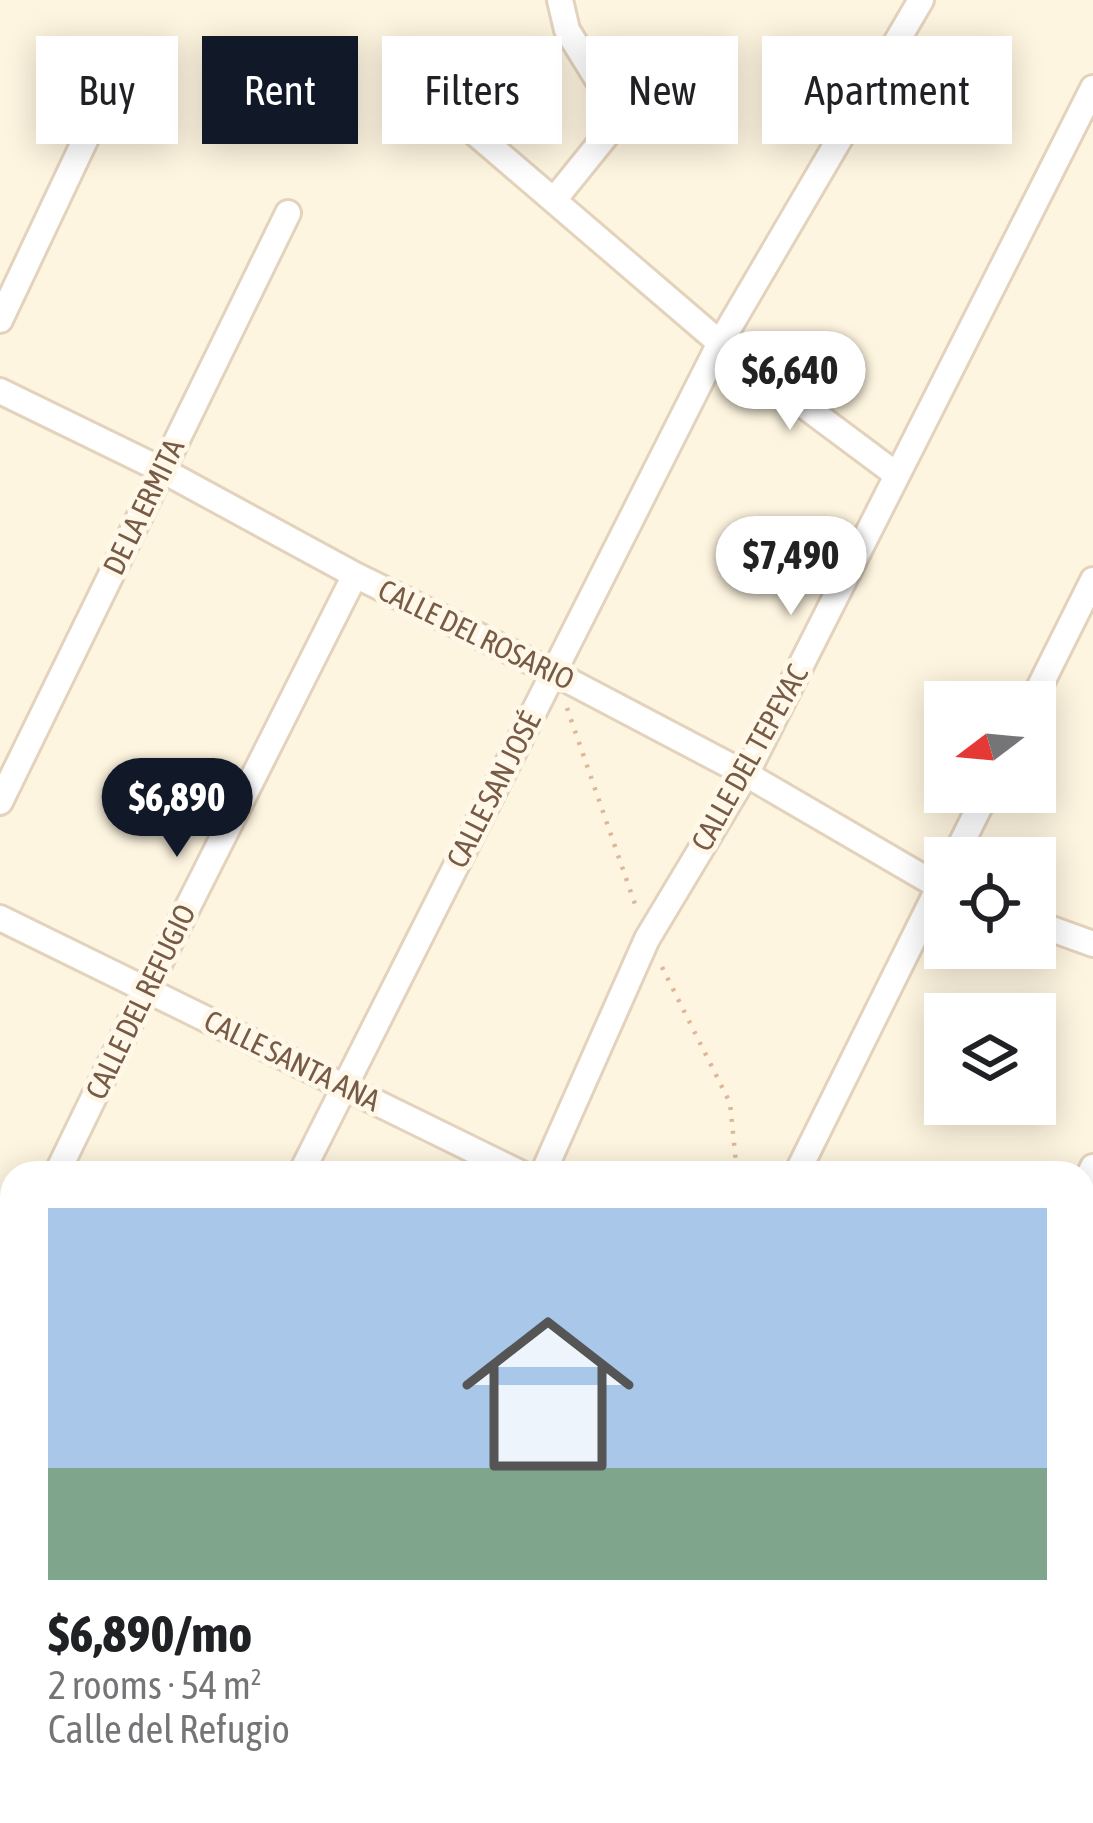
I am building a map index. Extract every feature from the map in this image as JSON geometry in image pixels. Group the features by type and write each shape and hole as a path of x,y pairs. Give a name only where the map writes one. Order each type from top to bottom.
{"street":[{"path":"554,200 621,117 567,30 560,0"},
{"name":"CALLE SAN JOSÉ","path":"307,1161 720,343 921,0"},
{"name":"CALLE DEL TEPEYAC","path":"548,1161 647,939 746,774 1093,88"},
{"path":"0,320 83,144"},
{"path":"488,144 720,343 897,475"},
{"name":"DE LA ERMITA","path":"0,802 288,213"},
{"name":"CALLE DEL ROSARIO","path":"0,391 554,673 924,873"},
{"name":"CALLE DEL REFUGIO","path":"63,1161 355,574"},
{"path":"1044,681 1086,610 1093,580"},
{"name":"CALLE SANTA ANA","path":"0,918 496,1161"},
{"path":"803,1161 924,922"},
{"path":"1056,931 1093,944"}]}
